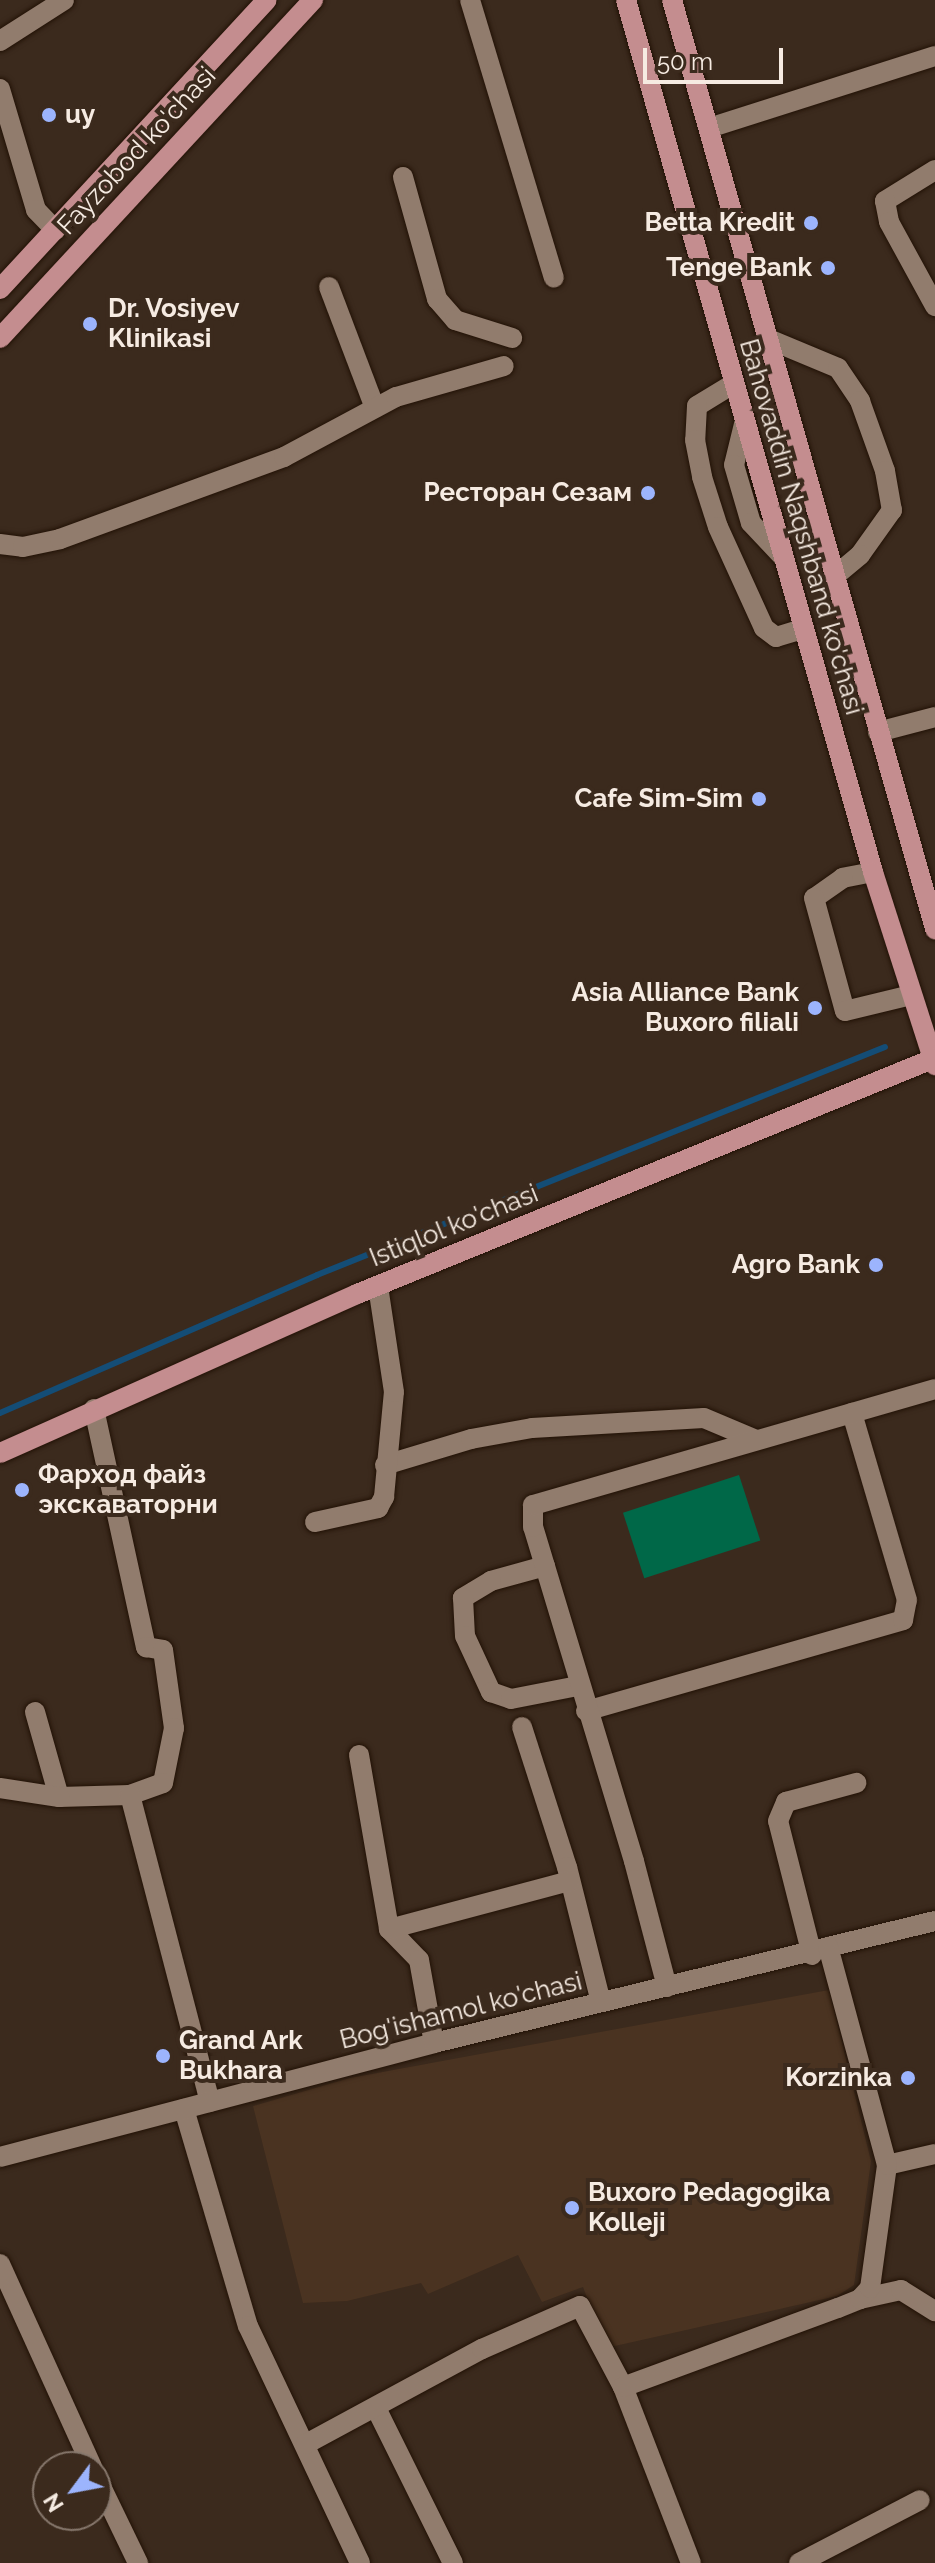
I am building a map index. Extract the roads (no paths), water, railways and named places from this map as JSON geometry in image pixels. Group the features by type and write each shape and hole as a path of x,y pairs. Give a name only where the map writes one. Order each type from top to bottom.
{"main road":[{"name":"Fayzobod ko'chasi","path":"0,289 267,0"},
{"name":"Fayzobod ko'chasi","path":"0,338 313,0"},
{"name":"Bahovaddin Naqshband ko'chasi","path":"626,0 873,872 934,1059"},
{"name":"Bahovaddin Naqshband ko'chasi","path":"672,0 935,929"},
{"name":"Istiqlol ko'chasi","path":"0,1453 378,1286 934,1059"}],"street":[{"path":"0,41 64,0"},
{"path":"470,0 554,278"},
{"path":"709,128 935,56"},
{"path":"0,89 36,210 55,230"},
{"path":"935,170 885,201 889,222 935,306"},
{"path":"403,177 437,299 455,320 512,338"},
{"path":"329,287 375,408"},
{"path":"766,338 838,368 860,401 885,471 892,510 860,555 835,576"},
{"path":"0,544 23,547 75,533 284,457 396,397 504,366"},
{"path":"733,384 697,406 695,440 702,477 718,527 764,628 776,637 803,629"},
{"path":"878,732 935,717"},
{"path":"873,872 843,878 814,898 845,1011 911,995"},
{"path":"315,1522 378,1508 384,1497 394,1392 378,1286"},
{"path":"667,1987 634,1861 578,1686 533,1527 533,1505 935,1389"},
{"path":"0,1788 59,1797 130,1795 163,1783 174,1728 163,1650 146,1647 94,1409"},
{"path":"586,1711 903,1620 907,1600 852,1413"},
{"path":"385,1465 471,1439 532,1428 704,1418 756,1440"},
{"path":"545,1566 491,1581 463,1598 468,1645 491,1692 511,1699 578,1686"},
{"path":"35,1712 59,1797"},
{"path":"522,1727 570,1881 601,2002"},
{"path":"359,1755 389,1929 419,1960 434,2043"},
{"path":"856,1783 786,1802 778,1821 887,2165 870,2288 860,2299"},
{"path":"130,1795 210,2102"},
{"path":"389,1929 570,1881"},
{"name":"Bog'ishamol ko'chasi","path":"0,2157 434,2043 935,1921"},
{"path":"184,2109 248,2326 360,2563"},
{"path":"887,2165 935,2154"},
{"path":"0,2264 85,2451"},
{"path":"623,2387 860,2299 901,2290 934,2309"},
{"path":"306,2444 529,2326 580,2306 623,2387 691,2563"},
{"path":"376,2408 453,2563"},
{"path":"799,2563 920,2500"},
{"path":"112,2509 138,2563"}],"waterway":[{"path":"0,1413 317,1275 885,1047"}],"place":[{"name":"uy","path":"49,115"},
{"name":"Betta Kredit","path":"811,223"},
{"name":"Tenge Bank","path":"828,268"},
{"name":"Dr. Vosiyev Klinikasi","path":"90,324"},
{"name":"Ресторан Сезам","path":"648,493"},
{"name":"Cafe Sim-Sim","path":"759,799"},
{"name":"Asia Alliance Bank Buxoro filiali","path":"815,1008"},
{"name":"Agro Bank","path":"876,1265"},
{"name":"Фарход файз экскаваторни","path":"22,1490"},
{"name":"Grand Ark Bukhara","path":"163,2056"},
{"name":"Korzinka","path":"908,2078"},
{"name":"Buxoro Pedagogika Kolleji","path":"572,2208"}]}
